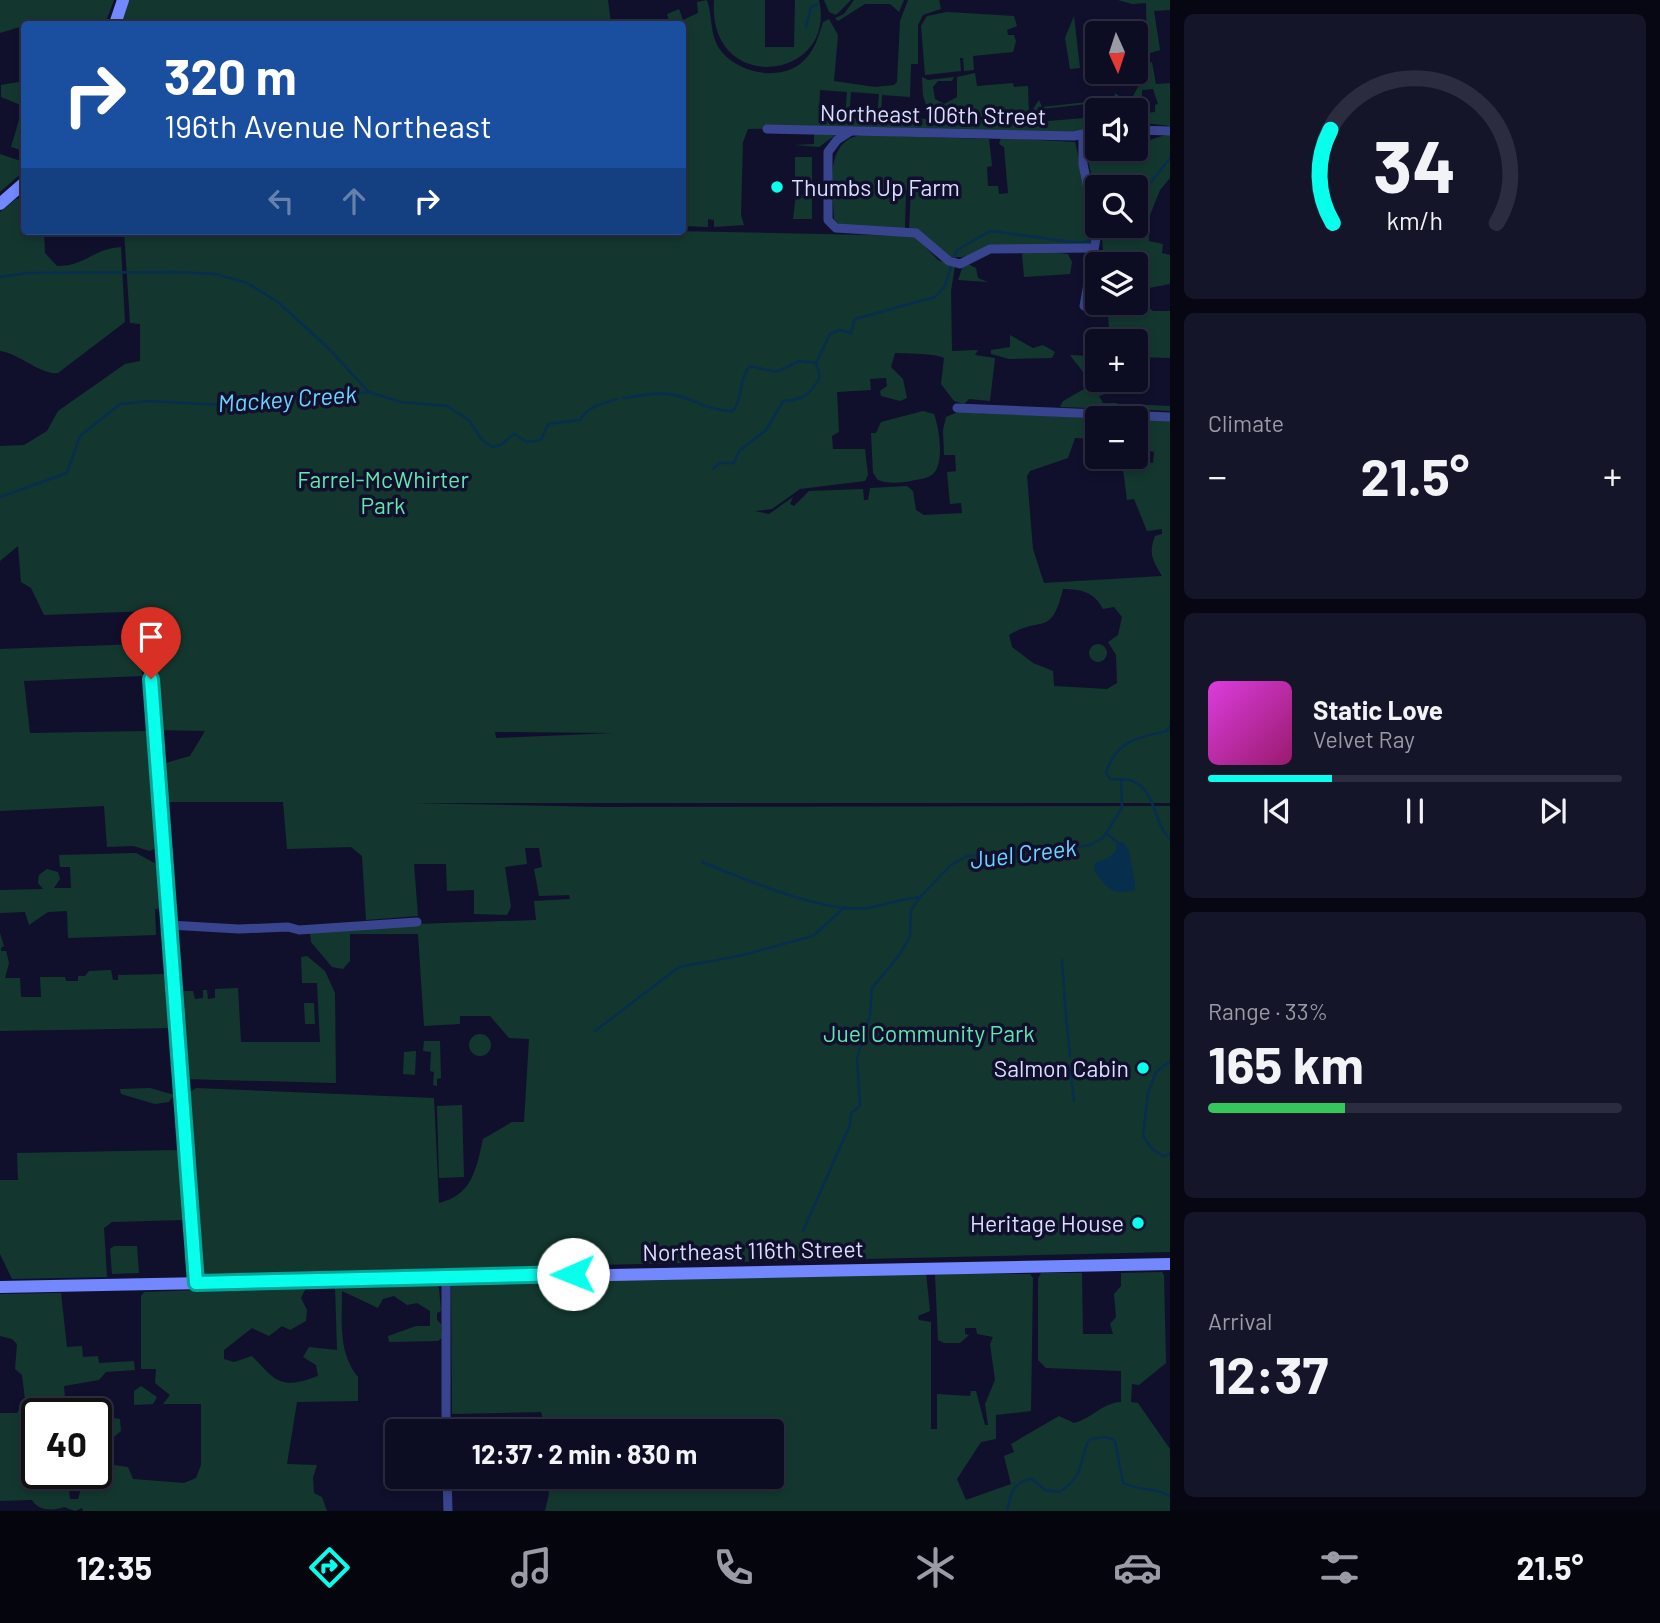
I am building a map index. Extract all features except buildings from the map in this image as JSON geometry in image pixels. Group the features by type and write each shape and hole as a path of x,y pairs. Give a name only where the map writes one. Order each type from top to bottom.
{"street":[{"path":"116,21 123,0"},
{"name":"Northeast 106th Street","path":"767,130 1083,135"},
{"path":"1148,130 1170,131"},
{"path":"851,131 837,140 828,152 828,220 836,228 916,233 949,261 960,264 990,249 1093,247"},
{"path":"1083,135 1083,164 1097,223 1092,272 1084,306"},
{"path":"0,204 21,186"},
{"path":"957,408 1170,417"},
{"path":"148,636 196,1283"},
{"path":"169,925 239,929 288,927 299,930 417,922"},
{"name":"Northeast 116th Street","path":"0,1286 1170,1264"},
{"path":"446,1276 446,1419"},
{"path":"447,1489 448,1511"}],"green space":[{"path":"0,0 114,0 106,21 21,21 21,28 0,33"},
{"path":"125,0 608,0 611,21 117,21"},
{"path":"707,0 713,32 721,51 738,65 770,73 791,69 805,60 823,22 829,19 838,35 834,81 875,87 894,85 897,82 900,21 908,0 939,0 941,9 923,15 918,25 918,64 911,64 910,97 882,95 881,118 1048,121 1085,118 1085,132 871,127 748,129 743,142 741,215 744,225 714,227 714,220 708,219 708,227 686,226 686,21 669,21 667,14 679,9 683,20 698,13 697,2","holes":["820,90 847,92 845,118 819,117","851,92 879,94 877,118 849,118"]},
{"path":"714,0 765,0 765,47 794,47 795,0 819,0 820,27 810,48 792,61 771,67 749,64 730,52 717,31"},
{"path":"824,0 851,0 836,15 829,12"},
{"path":"854,0 904,0 899,12 890,4 865,4 838,21 835,18 844,14"},
{"path":"1118,0 1170,0 1170,10 1154,11 1160,50 1148,54 1146,3 1132,4"},
{"path":"947,12 1014,16 1017,26 1007,30 1008,35 1014,35 1016,41 1013,52 973,56 974,70 964,71 963,58 960,58 961,71 925,75 921,26 927,16"},
{"path":"1074,16 1080,68 1070,69 1065,38"},
{"path":"1152,62 1156,84 1170,83 1170,126 1148,123 1148,113 1155,112 1155,105 1158,104 1153,89 1142,90 1142,96 1132,98 1139,84 1148,84 1148,64"},
{"path":"975,73 977,86 1013,83 1014,87 1028,86 1029,116 951,117 928,110 923,96 922,77 928,80 954,77 952,81 938,81 933,87 935,99 944,104 957,97 957,77"},
{"path":"21,82 21,105 1,97 1,85"},
{"path":"1039,100 1042,107 1085,102 1042,109 1042,115 1033,109"},
{"path":"21,113 21,150 11,147"},
{"path":"814,134 837,134 819,147 794,145 814,144"},
{"path":"861,135 989,139 992,166 987,167 988,186 998,186 999,194 1008,193 1004,147 999,144 1001,138 1075,142 1085,185 1085,238 1091,238 1090,243 1080,247 1013,246 963,257 950,257 925,235 909,229 911,190 906,190 905,229 841,226 834,219 833,168 835,157 849,139"},
{"path":"1170,135 1170,178 1160,190 1148,220 1148,175 1091,175 1088,161 1148,161 1148,141"},
{"path":"0,154 21,161 21,174 0,192"},
{"path":"795,157 812,157 812,186 804,186 804,180 795,180"},
{"path":"804,190 812,190 812,219 793,219 796,194 804,194"},
{"path":"21,198 21,235 44,235 45,253 57,266 75,263 111,248 121,247 125,322 58,373 44,371 0,351 0,212 16,199"},
{"path":"1148,220 1149,241 1163,244 1162,253 1170,255 1170,284 1149,288 1148,307 1148,252 1103,252 1102,238 1148,238"},
{"path":"686,231 915,236 938,260 955,266 951,291 952,351 978,350 975,355 995,358 990,401 969,399 964,404 954,401 941,384 944,358 928,354 895,353 891,367 903,379 907,398 900,401 881,396 880,391 887,386 886,378 870,379 871,390 837,392 839,432 832,436 833,449 865,449 868,475 865,481 800,489 772,509 755,511 769,514 793,497 790,504 794,506 809,491 863,489 864,500 868,500 870,488 907,486 913,491 916,510 924,515 962,513 961,503 950,504 947,472 956,471 955,455 944,455 943,430 946,417 958,412 1085,418 1085,439 1075,438 1068,458 1030,471 1027,476 1033,549 1044,583 1162,576 1152,553 1155,536 1162,534 1162,529 1147,531 1134,499 1127,500 1123,469 1148,469 1148,462 1153,463 1154,452 1148,451 1148,419 1170,420 1170,803 409,803 600,807 1170,806 1170,1252 201,1274 190,1092 196,1088 434,1098 439,1203 459,1194 471,1180 483,1139 512,1122 524,1122 529,1039 509,1038 490,1016 460,1016 460,1024 424,1026 418,934 350,934 350,961 343,969 332,967 311,942 310,932 417,924 536,920 534,901 570,899 569,895 539,896 534,869 542,867 539,848 525,848 527,864 505,867 511,907 507,915 474,914 474,890 447,891 446,864 414,864 418,916 366,920 362,856 351,847 287,849 283,802 165,802 162,764 190,756 205,731 155,730 150,611 44,615 31,588 21,582 18,546 0,561 0,446 24,445 47,431 58,411 125,364 140,361 140,324 130,323 124,235 686,235","holes":["1063,589 1087,593 1096,599 1103,609 1114,607 1122,617 1118,635 1108,642 1116,655 1117,683 1107,689 1054,686 1053,671 1033,663 1012,647 1009,635 1049,620 1059,604","495,732 613,733 496,738"]},
{"path":"1030,250 1068,254 1072,262 1070,274 1024,277 1022,254"},
{"path":"968,264 976,268 978,278 988,282 958,280 963,266"},
{"path":"1148,307 1153,311 1170,311 1170,358 1148,357 1148,329 1109,329 1108,315 1148,315"},
{"path":"1010,335 1033,348 1043,345 1055,352 1052,358 1009,359 991,354 991,350 1010,347"},
{"path":"1070,355 1085,356 1085,379 1082,370"},
{"path":"1085,383 1085,392 1111,392 1099,396 1103,403 1117,403 1117,406 1060,407 1063,401 1084,389"},
{"path":"1129,404 1170,406 1170,411 1148,410 1148,406"},
{"path":"923,411 934,414 936,420 940,445 937,469 928,477 911,481 894,483 878,480 873,473 871,433 876,433 881,422"},
{"path":"140,644 142,676 24,681 30,733 146,731 156,848 150,851 133,846 107,847 104,806 0,811 0,649"},
{"path":"1098,644 1104,647 1107,653 1104,659 1098,662 1092,659 1089,653 1092,647"},
{"path":"136,853 158,865 163,908 155,909 156,935 68,938 67,911 48,912 29,925 25,912 0,913 0,890 43,889 38,883 39,875 47,869 58,872 60,879 54,888 71,888 70,867 60,867 59,855"},
{"path":"0,933 4,946 1,951 6,951 9,963 5,978 20,978 21,997 41,997 40,977 65,977 66,981 78,981 78,976 85,976 89,971 111,970 113,980 118,980 118,975 168,974 173,1028 0,1031"},
{"path":"307,956 325,971 335,993 336,1083 185,1079 178,991 193,991 195,999 203,998 203,990 207,990 208,999 215,998 215,989 238,988 241,1042 320,1042 317,983 302,983 301,957"},
{"path":"304,1003 314,1003 315,1024 305,1024"},
{"path":"480,1034 488,1037 491,1045 488,1053 480,1056 472,1053 469,1045 472,1037"},
{"path":"424,1041 440,1041 441,1078 437,1079 437,1086 433,1085 434,1072 430,1071 431,1052 423,1051"},
{"path":"416,1051 415,1075 403,1074 404,1052"},
{"path":"150,1088 174,1095 169,1102 155,1104 121,1094 120,1089"},
{"path":"462,1105 464,1177 439,1178 437,1106"},
{"path":"179,1150 183,1220 112,1222 104,1228 107,1277 12,1279 0,1254 0,1180 18,1180 17,1153"},
{"path":"114,1246 137,1246 139,1273 112,1274 110,1249"},
{"path":"1162,1272 1164,1275 1166,1363 1139,1385 1132,1384 1131,1402 1138,1403 1170,1449 1170,1511 545,1511 548,1489 784,1489 784,1419 543,1419 541,1412 452,1414 451,1281 926,1273 930,1311 918,1316 919,1320 931,1322 931,1429 937,1429 937,1394 970,1396 971,1391 976,1391 985,1425 988,1425 985,1404 995,1380 990,1344 993,1337 977,1334 976,1328 965,1328 965,1334 969,1335 960,1343 944,1343 938,1340 935,1274 1030,1274 1033,1278 1031,1411 996,1415 996,1439 981,1442 957,1479 966,1500 1011,1484 1004,1456 1014,1452 1011,1444 1059,1416 1074,1423 1108,1405 1121,1402 1121,1371 1046,1368 1038,1360 1038,1279 1041,1273 1082,1273 1083,1334 1113,1334 1110,1324 1116,1317 1114,1294 1121,1286 1121,1273"},
{"path":"436,1284 439,1288 441,1311 437,1313 437,1320 441,1324 442,1338 438,1341 389,1342 388,1336 416,1326 430,1326 430,1311 417,1303 407,1305 394,1296 383,1299 378,1308 342,1291 342,1336 347,1357 358,1377 358,1401 297,1402 287,1464 317,1465 313,1478 314,1493 322,1497 327,1511 83,1511 82,1508 75,1511 64,1507 42,1508 32,1500 0,1501 0,1413 17,1413 21,1406 21,1489 69,1489 70,1499 78,1499 81,1489 112,1489 112,1463 128,1467 133,1479 184,1483 196,1478 201,1465 201,1404 163,1404 170,1395 155,1383 156,1369 141,1369 141,1296 144,1292 307,1286 301,1298 307,1310 306,1321 290,1330 282,1326 269,1336 252,1328 224,1350 224,1359 234,1362 252,1356 274,1377 287,1383 318,1376 316,1365 303,1357 309,1347 337,1350 335,1285"},
{"path":"61,1293 67,1347 82,1346 83,1357 98,1356 99,1363 134,1361 135,1370 106,1372 99,1380 64,1386 65,1398 25,1398 22,1375 15,1369 17,1344 12,1339 0,1336 0,1294"},
{"path":"141,1386 157,1397 153,1404 134,1405 134,1391"},
{"path":"112,1418 120,1419 121,1431 112,1439"}],"water":[{"path":"1117,842 1123,842 1129,850 1135,890 1115,891 1103,882 1094,870 1095,863 1113,853"}],"waterway":[{"path":"806,27 811,7 818,4"},
{"name":"Mackey Creek","path":"1148,186 1170,158"},
{"name":"Mackey Creek","path":"955,257 957,250 990,231 1080,243 1091,240"},
{"name":"Mackey Creek","path":"623,398 658,393 672,394 712,408 733,411 750,366 776,372 800,361 816,363 830,334 840,330 851,333 855,319 935,297 945,286 951,267"},
{"path":"0,277 27,273 177,272 215,274 247,283 278,302 326,346 369,392"},
{"path":"713,469 719,463 734,463 739,451 766,430 783,401 801,398 813,388 820,377 816,363"},
{"name":"Mackey Creek","path":"0,497 67,473 80,436 120,404 148,401 222,405 271,394 338,396 369,392 401,402 447,406 469,420 481,439 492,447 501,445 514,434 527,442 541,440 548,424 580,420 591,409 617,399"},
{"path":"1170,726 1167,731 1138,738 1123,746 1106,772 1110,779 1132,781 1146,791 1160,824 1170,839"},
{"name":"Juel Creek","path":"803,1231 850,1125 851,1113 860,1106 857,1058 870,1015 872,988 900,954 910,936 911,910 920,897 951,865 967,856 1005,851 1041,853 1090,845 1103,838 1122,808 1121,779"},
{"path":"1106,833 1117,842"},
{"path":"702,862 787,894 834,906 855,909 920,897"},
{"path":"595,1031 679,967 739,956 813,936 845,907"},
{"path":"1062,960 1064,988"},
{"path":"1064,992 1070,1057"},
{"path":"1170,1061 1156,1072 1148,1093 1143,1136 1152,1149 1163,1156 1170,1154"},
{"path":"1070,1066 1074,1101"},
{"path":"1007,1511 1014,1490 1026,1480 1032,1479 1045,1490 1060,1492 1078,1473 1089,1440 1103,1437 1115,1441 1123,1483 1170,1496"}],"place":[{"name":"Thumbs Up Farm","path":"777,187"},
{"name":"Salmon Cabin","path":"1143,1068"},
{"name":"Heritage House","path":"1138,1223"}],"route":[{"path":"151,679 196,1283 573,1274"}],"park label":[{"name":"Farrel-McWhirter Park","path":"383,492"},
{"name":"Juel Community Park","path":"929,1033"}]}
